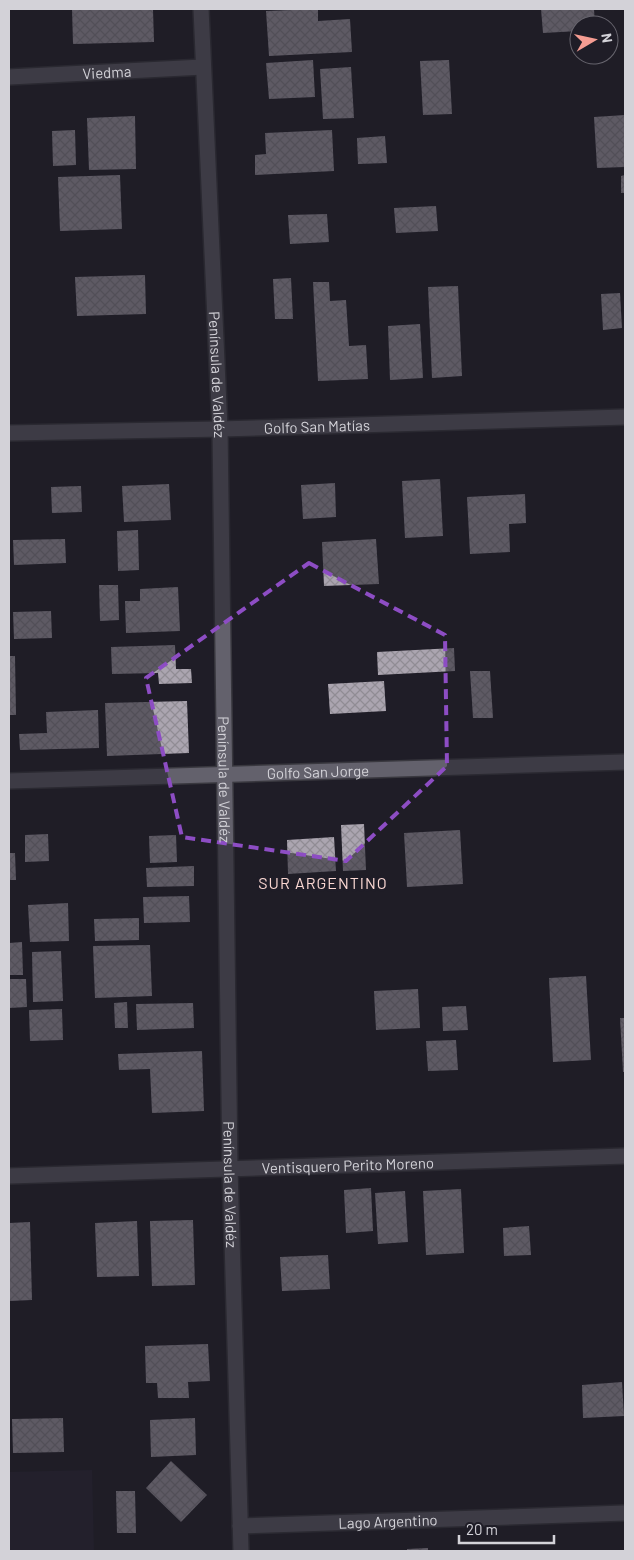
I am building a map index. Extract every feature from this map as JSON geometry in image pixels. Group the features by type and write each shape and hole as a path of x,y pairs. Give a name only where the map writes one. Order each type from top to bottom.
{"street":[{"name":"Península de Valdéz","path":"201,9 220,429 230,1169 241,1551"},
{"name":"Viedma","path":"9,76 203,67"},
{"name":"Golfo San Matías","path":"9,433 625,417"},
{"name":"Golfo San Jorge","path":"9,781 625,762"},
{"name":"Ventisquero Perito Moreno","path":"9,1176 625,1156"},
{"name":"Lago Argentino","path":"240,1526 625,1514"}],"highlighted area":[{"path":"309,563 445,635 447,766 346,861 182,837 146,678"}],"shaded area":[{"path":"92,1470 94,1551 9,1551 9,1472"}],"building":[{"path":"72,9 153,9 154,42 73,44"},
{"path":"318,9 318,21 350,19 352,52 269,56 266,11"},
{"path":"541,9 594,9 594,15 569,15 569,32 543,33"},
{"path":"313,60 315,97 269,99 266,63"},
{"path":"449,60 452,114 423,115 420,61"},
{"path":"351,67 354,118 323,119 320,69"},
{"path":"625,115 625,167 597,168 594,117"},
{"path":"135,116 136,169 89,170 87,118"},
{"path":"75,130 76,165 53,166 52,131"},
{"path":"332,130 334,171 255,175 255,155 266,154 265,133"},
{"path":"385,136 387,163 358,164 357,138"},
{"path":"120,175 122,229 60,231 58,177"},
{"path":"625,175 625,193 621,193 621,176"},
{"path":"436,206 438,231 396,233 394,208"},
{"path":"327,214 329,242 290,244 288,215"},
{"path":"145,275 146,314 77,316 75,277"},
{"path":"291,278 293,319 275,319 273,279"},
{"path":"313,282 329,282 330,301 346,300 349,346 366,345 368,379 318,381"},
{"path":"458,286 462,376 432,378 428,287"},
{"path":"620,293 622,328 603,330 601,294"},
{"path":"420,324 423,378 390,380 388,326"},
{"path":"440,479 443,536 405,538 402,481"},
{"path":"335,483 336,517 303,519 301,485"},
{"path":"169,484 171,520 124,522 122,486"},
{"path":"81,486 82,512 52,513 51,487"},
{"path":"525,494 526,523 509,524 510,552 470,554 467,497"},
{"path":"138,530 139,570 118,571 117,531"},
{"path":"65,539 66,563 14,565 13,540"},
{"path":"376,539 379,584 324,586 322,542"},
{"path":"99,585 118,585 119,620 100,621"},
{"path":"178,587 180,631 126,633 125,601 140,601 140,589"},
{"path":"51,611 52,638 14,639 13,612"},
{"path":"175,645 176,669 191,669 192,683 159,684 158,673 112,674 111,647"},
{"path":"454,648 455,671 378,675 377,652"},
{"path":"9,656 15,656 16,715 9,715"},
{"path":"470,671 490,671 493,718 473,718"},
{"path":"384,681 386,711 330,714 328,684"},
{"path":"187,701 189,753 107,756 105,703"},
{"path":"98,710 99,748 20,750 19,734 47,733 46,712"},
{"path":"364,824 366,870 343,871 341,825"},
{"path":"460,830 463,884 407,887 404,833"},
{"path":"48,834 49,861 25,862 25,835"},
{"path":"176,835 177,862 150,863 149,836"},
{"path":"334,837 336,871 288,874 287,840"},
{"path":"9,853 15,853 16,880 9,880"},
{"path":"194,866 194,886 147,887 146,868"},
{"path":"189,896 190,922 144,923 143,897"},
{"path":"68,903 69,941 30,942 28,905"},
{"path":"139,918 139,940 95,941 94,919"},
{"path":"22,942 23,975 9,975 9,943"},
{"path":"150,945 152,996 95,998 93,946"},
{"path":"61,951 63,1001 33,1002 32,952"},
{"path":"586,976 591,1060 553,1062 549,978"},
{"path":"9,979 26,979 27,1007 9,1008"},
{"path":"418,989 420,1028 376,1030 374,991"},
{"path":"127,1002 128,1028 115,1028 114,1003"},
{"path":"193,1003 194,1028 137,1030 136,1004"},
{"path":"466,1006 468,1030 443,1031 442,1007"},
{"path":"62,1009 63,1040 30,1041 29,1010"},
{"path":"620,1018 625,1018 625,1072 623,1072"},
{"path":"456,1040 458,1070 428,1071 426,1041"},
{"path":"202,1051 204,1111 152,1113 150,1069 119,1070 118,1054"},
{"path":"371,1188 373,1231 346,1233 344,1190"},
{"path":"461,1189 464,1253 426,1255 423,1191"},
{"path":"405,1191 408,1242 378,1244 375,1193"},
{"path":"193,1220 195,1285 152,1286 150,1221"},
{"path":"137,1221 139,1276 97,1277 95,1223"},
{"path":"30,1222 32,1300 9,1301 9,1223"},
{"path":"529,1226 531,1255 504,1256 503,1228"},
{"path":"328,1255 330,1289 282,1291 280,1257"},
{"path":"208,1344 210,1381 188,1382 189,1398 158,1398 157,1383 146,1383 145,1346"},
{"path":"622,1382 624,1416 583,1418 582,1385"},
{"path":"63,1418 64,1452 13,1453 12,1419"},
{"path":"195,1418 196,1455 151,1457 150,1420"},
{"path":"171,1461 207,1495 181,1522 146,1488"},
{"path":"116,1491 135,1491 136,1533 117,1533"},
{"path":"428,1548 428,1551 407,1551 407,1549"}],"district":[{"name":"SUR ARGENTINO","path":"323,882"}]}
